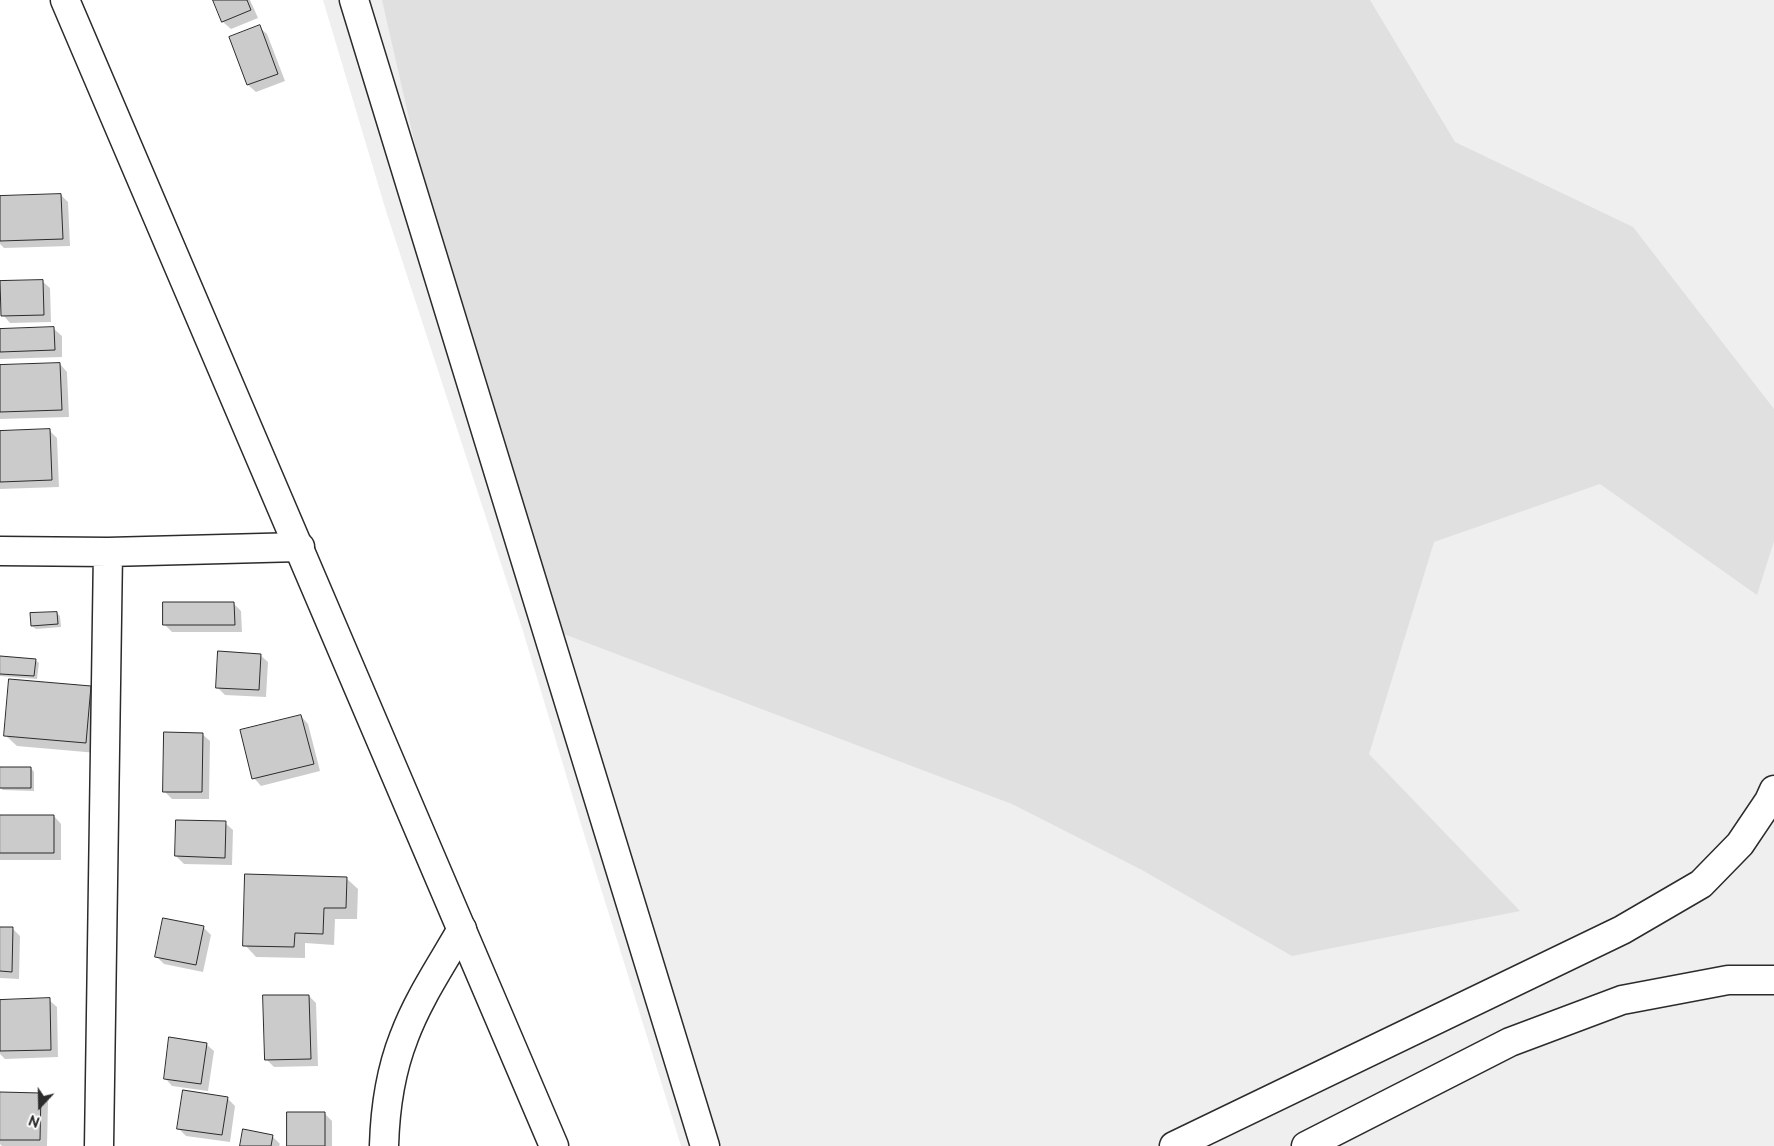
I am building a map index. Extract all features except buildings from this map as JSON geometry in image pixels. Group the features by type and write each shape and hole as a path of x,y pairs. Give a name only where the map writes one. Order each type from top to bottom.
{"main road":[{"path":"65,0 554,1146"},
{"path":"354,0 705,1146"},
{"path":"0,552 300,548"},
{"path":"99,1146 108,552"},
{"path":"1174,1146 1622,930 1701,884 1740,844 1769,801 1774,790"},
{"path":"384,1146 385,1124 394,1073 404,1037 424,995 462,929"},
{"path":"1306,1146 1510,1042 1622,1000 1728,980 1774,980"}],"shaded area":[{"path":"323,0 1774,0 1774,1146 681,1146 522,628 386,211"},
{"path":"382,0 1370,0 1455,142 1633,227 1774,409 1774,541 1757,595 1600,484 1434,542 1369,754 1520,911 1292,956 1142,870 1012,804 561,633 446,281"}]}
